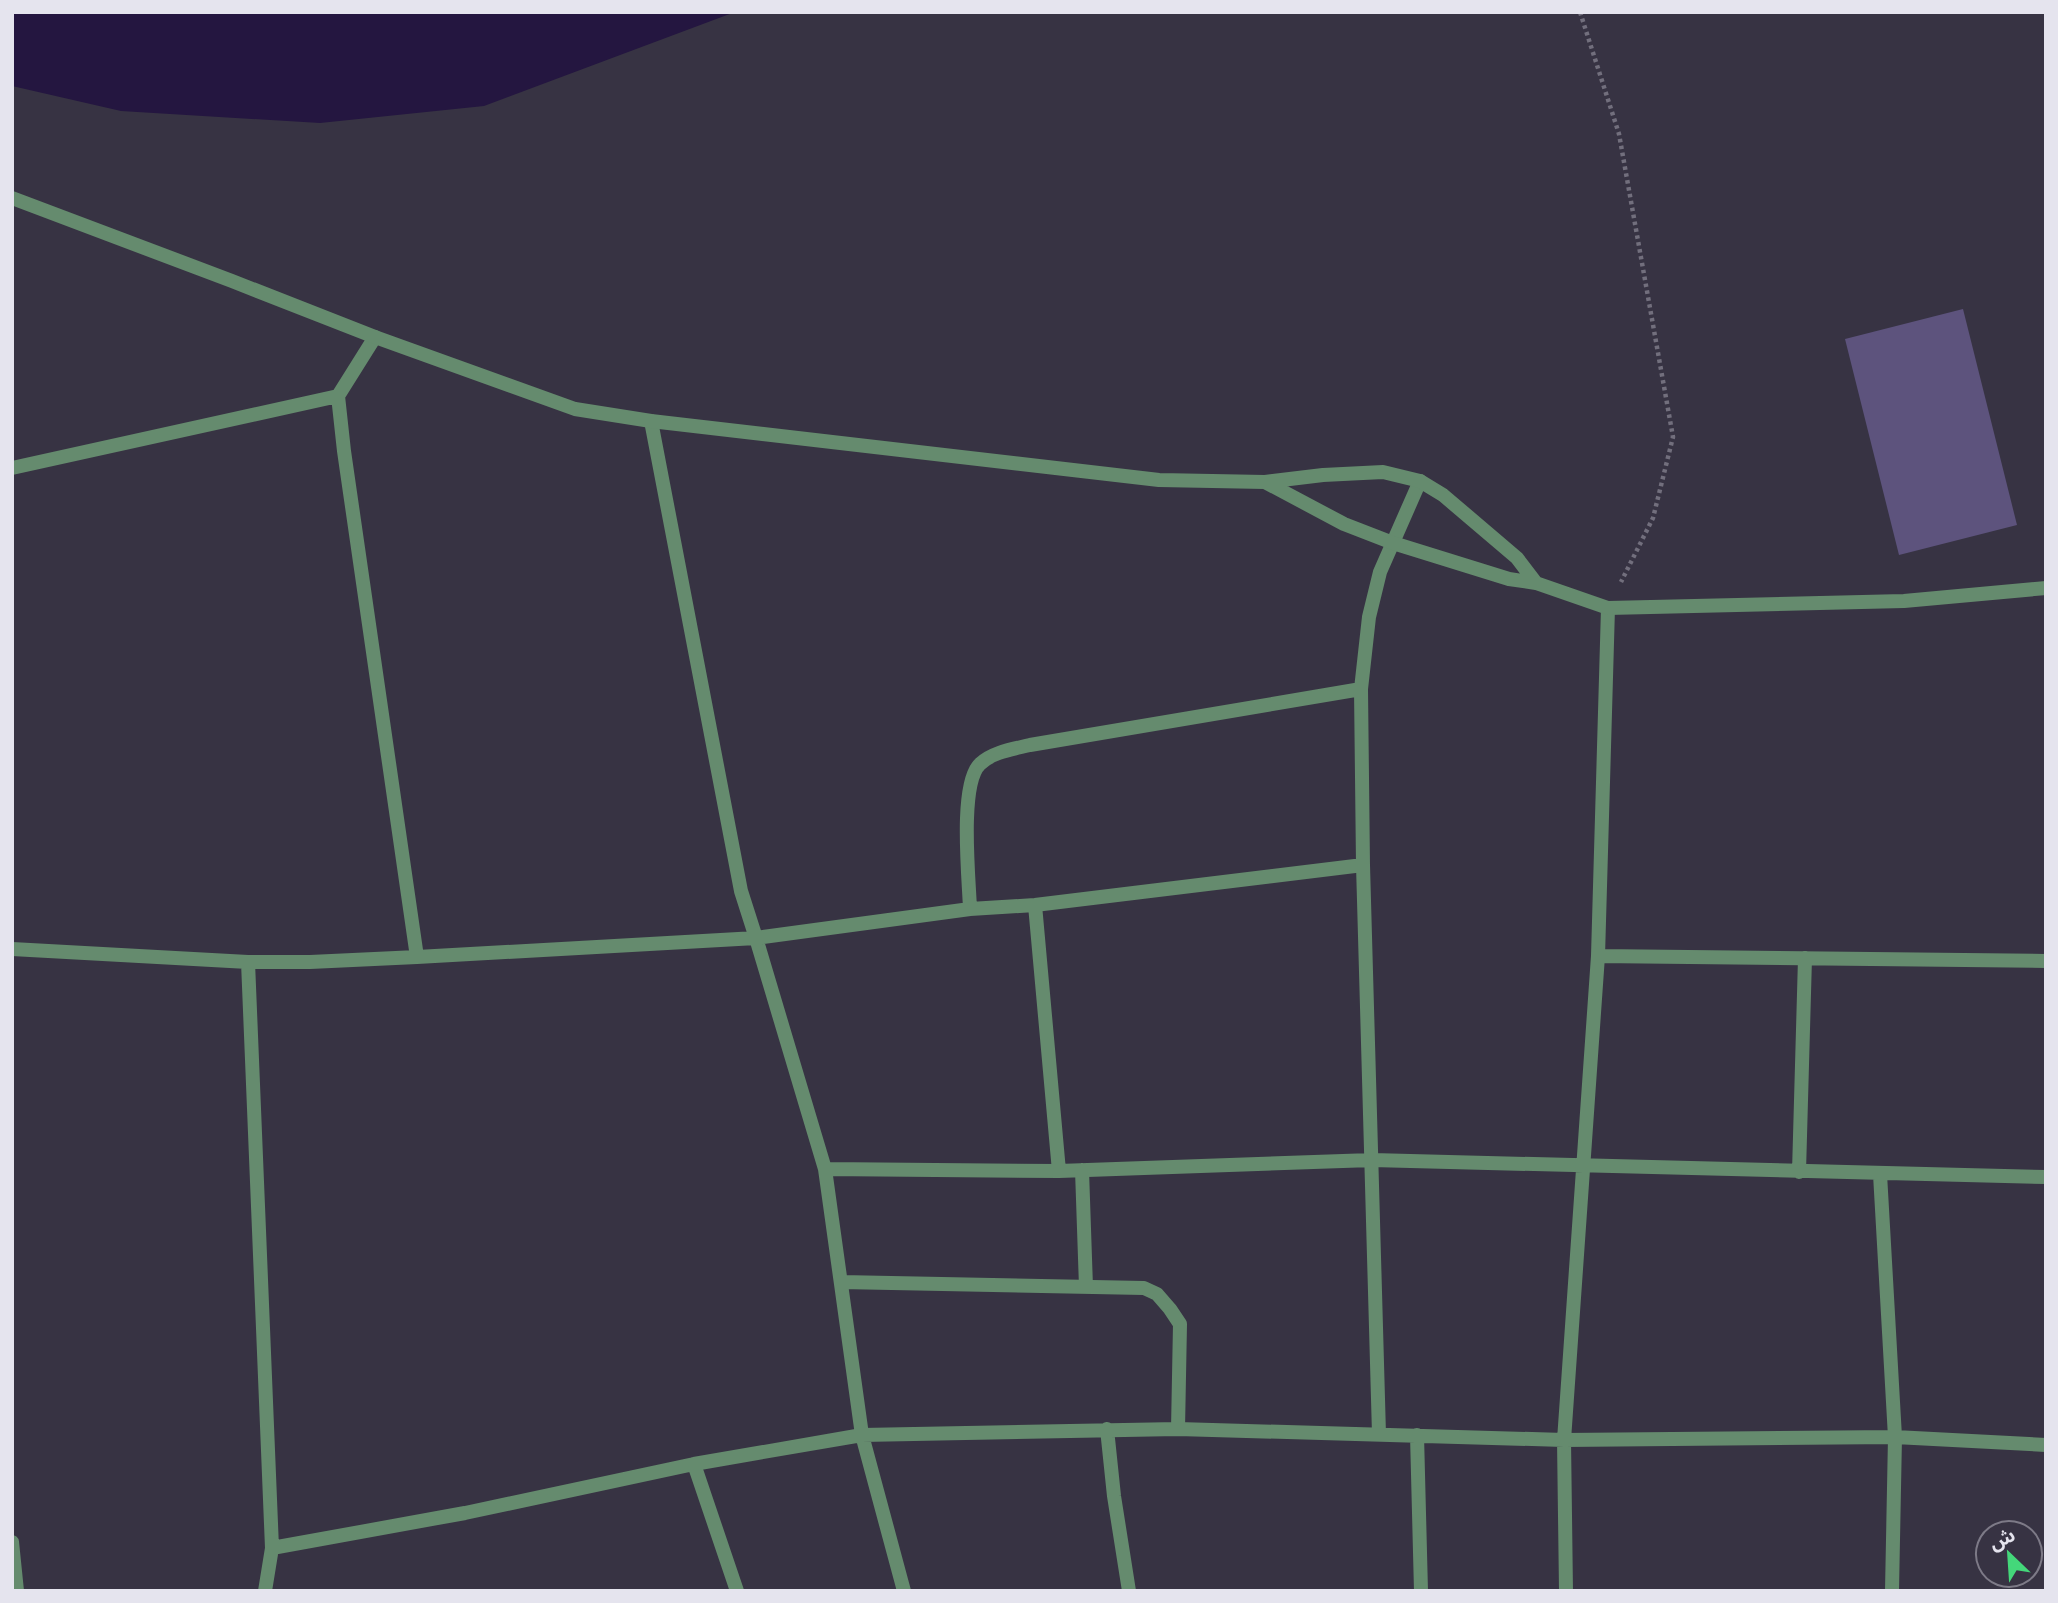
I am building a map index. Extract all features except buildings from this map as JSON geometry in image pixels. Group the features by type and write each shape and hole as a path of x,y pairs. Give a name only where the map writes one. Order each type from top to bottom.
{"street":[{"path":"12,198 375,337 575,409 650,421 1159,481 1265,482 1383,472 1420,481 1443,495 1499,542 1517,558 1536,583"},
{"path":"375,337 338,396 417,957"},
{"path":"12,468 338,396"},
{"path":"650,421 741,891 825,1169 862,1435 904,1591"},
{"path":"1379,1434 1363,865 1361,689 1369,617 1380,572 1420,481"},
{"path":"1265,482 1344,524 1393,543 1509,579 1536,583 1608,608 1904,601 2046,588"},
{"path":"1566,1591 1564,1440 1598,956 1608,608"},
{"path":"970,909 967,811 971,784 979,765 997,754 1030,745 1361,689"},
{"path":"12,949 248,962 417,957 757,938 970,909 1035,905 1363,865"},
{"path":"1035,905 1059,1171"},
{"path":"1598,956 2046,961"},
{"path":"1799,1172 1805,958"},
{"path":"248,962 272,1548 265,1591"},
{"path":"825,1169 1059,1171 1372,1160 2046,1177"},
{"path":"1082,1170 1086,1287"},
{"path":"1880,1174 1895,1437 1892,1591"},
{"path":"841,1282 1144,1288 1157,1293 1180,1324 1178,1429"},
{"path":"1107,1429 1129,1591"},
{"path":"272,1548 465,1513 694,1464 862,1435 1178,1429 1564,1440 1895,1437 2046,1445"},
{"path":"1417,1435 1421,1591"},
{"path":"694,1464 737,1591"},
{"path":"12,1542 17,1591"}],"path":[{"path":"1580,12 1619,134 1673,437 1653,518 1608,608"}],"shaded area":[{"path":"12,12 735,12 484,106 320,123 121,111 12,86"},
{"path":"1963,309 2017,525 1899,555 1845,339"}]}
